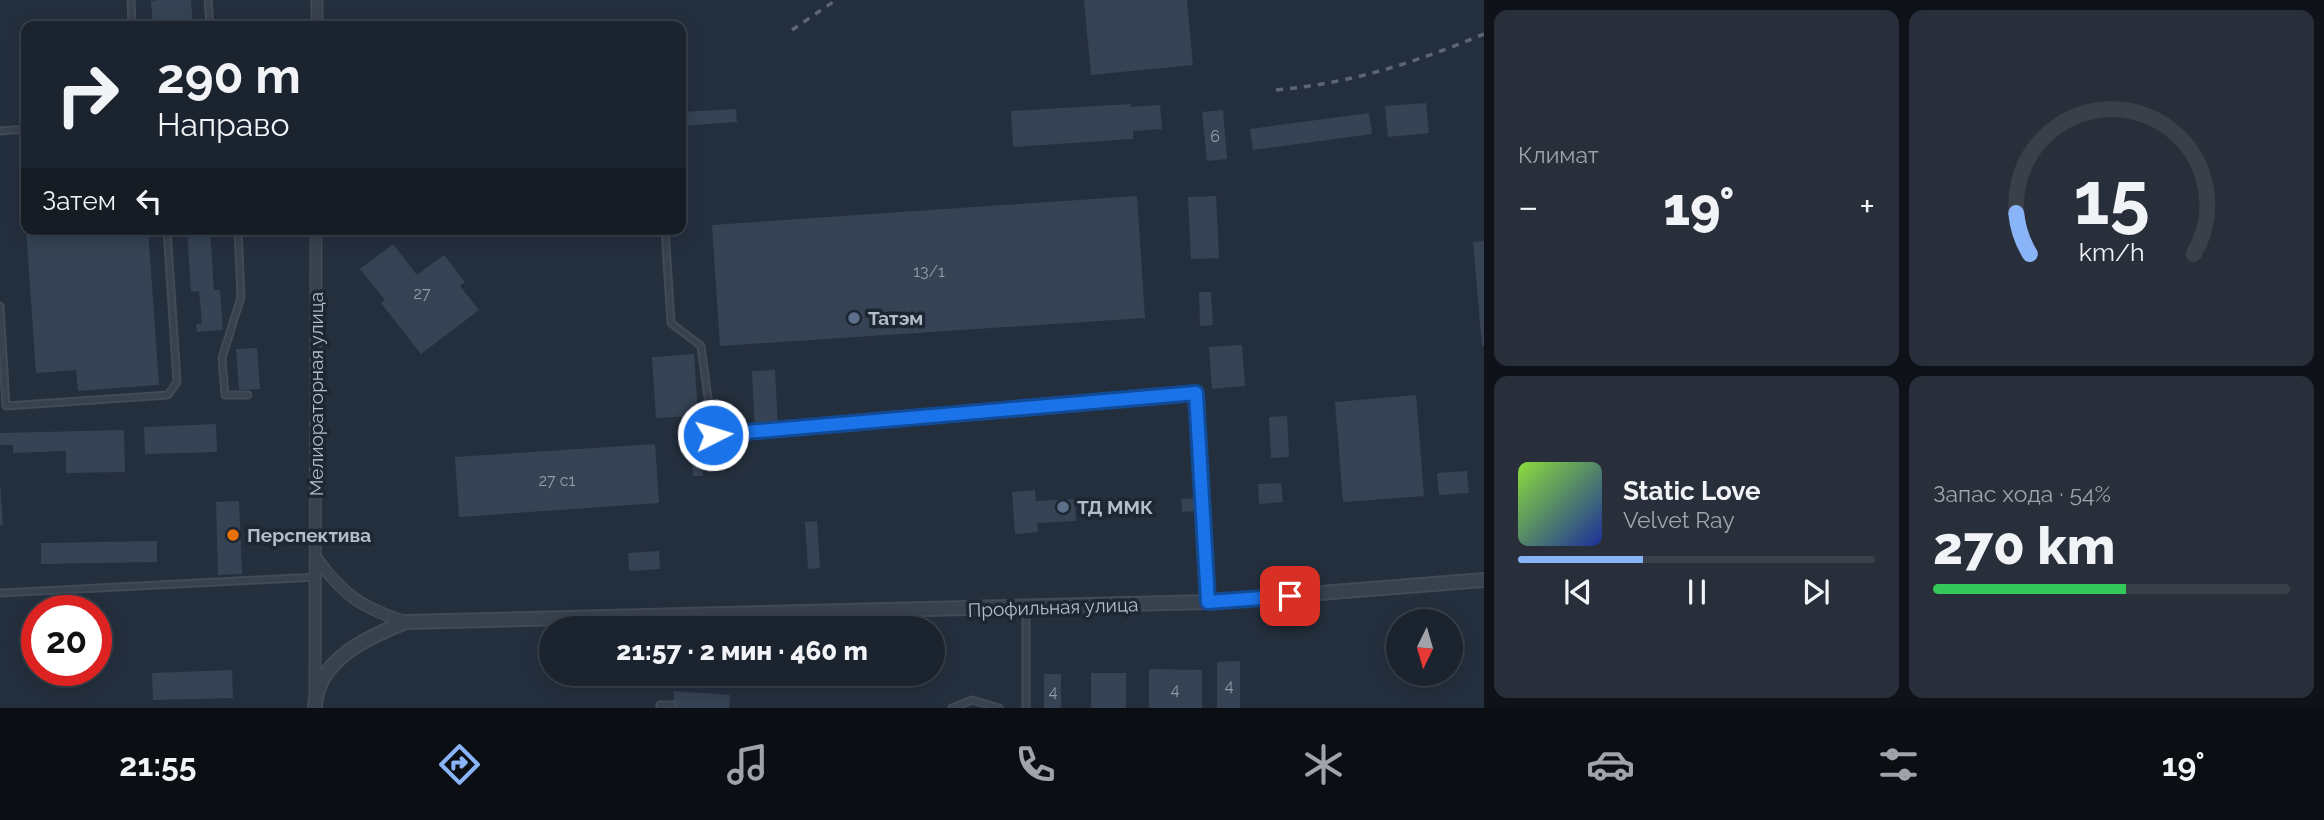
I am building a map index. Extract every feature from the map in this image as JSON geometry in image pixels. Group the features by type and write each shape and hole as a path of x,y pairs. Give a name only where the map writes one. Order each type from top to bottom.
{"street":[{"path":"317,0 317,21"},
{"name":"Мелиораторная улица","path":"315,701 316,235"},
{"path":"317,559 339,589 369,610 406,622"},
{"name":"Профильная улица","path":"315,701 332,667 348,650 375,634 406,622 1208,602 1484,580"}],"lane":[{"path":"131,0 132,21"},
{"path":"208,0 210,21"},
{"path":"0,131 21,129"},
{"path":"0,306 5,406 168,395 177,382 167,235"},
{"path":"237,235 241,297 222,358 225,395 248,395"},
{"path":"665,235 671,323 701,346 713,435 1196,393 1208,602"},
{"path":"0,593 317,577"},
{"path":"1026,608 1026,708"},
{"path":"952,708 972,700 999,708"},
{"path":"660,708 660,705 673,705"}],"building":[{"path":"191,0 193,21 153,21 151,1"},
{"path":"1084,0 1187,0 1193,65 1091,75"},
{"path":"1426,103 1429,133 1388,137 1385,106"},
{"path":"1131,104 1131,107 1160,105 1162,129 1133,131 1133,139 1013,147 1011,111"},
{"path":"736,109 737,122 686,126 686,112"},
{"path":"1223,110 1227,159 1207,161 1202,112"},
{"path":"1369,113 1372,134 1253,150 1250,129"},
{"path":"1137,196 1145,318 720,346 712,225"},
{"path":"1216,196 1219,258 1191,259 1188,197"},
{"path":"26,235 148,235 159,385 78,391 76,370 36,373"},
{"path":"187,235 210,235 214,290 220,290 223,330 197,332 196,324 202,323 199,291 191,292"},
{"path":"1484,241 1484,346 1482,346 1473,242"},
{"path":"393,244 417,275 444,255 465,282 460,286 479,310 421,354 381,303 385,300 360,269"},
{"path":"1199,292 1211,292 1213,325 1200,326"},
{"path":"1242,345 1245,386 1212,389 1209,347"},
{"path":"257,348 260,389 239,390 236,349"},
{"path":"694,354 698,416 656,418 652,357"},
{"path":"775,370 778,430 755,431 752,371"},
{"path":"1416,395 1424,496 1343,502 1335,402"},
{"path":"1287,416 1289,457 1271,458 1269,417"},
{"path":"216,424 217,452 145,454 144,427"},
{"path":"700,428 703,476 693,476 690,429"},
{"path":"124,430 125,472 66,473 66,451 13,453 13,445 0,445 0,433"},
{"path":"655,444 659,503 459,517 455,457"},
{"path":"1467,471 1469,493 1439,495 1437,473"},
{"path":"0,482 3,525 0,525"},
{"path":"1281,483 1283,502 1259,504 1258,484"},
{"path":"1035,490 1036,501 1075,499 1076,521 1037,523 1038,532 1015,534 1012,492"},
{"path":"1194,498 1195,511 1182,512 1181,499"},
{"path":"239,501 242,574 218,575 216,502"},
{"path":"817,521 820,568 808,569 805,522"},
{"path":"157,541 157,562 41,564 41,543"},
{"path":"659,551 660,569 629,571 628,553"},
{"path":"1240,661 1240,708 1217,708 1217,662"},
{"path":"1149,669 1202,670 1202,708 1149,708"},
{"path":"232,670 233,698 153,700 152,673"},
{"path":"1091,673 1126,673 1126,708 1091,708"},
{"path":"1044,674 1061,674 1061,708 1044,708"},
{"path":"674,691 730,695 729,708 673,708"}],"railway":[{"path":"792,30 836,0"},
{"path":"1276,90 1357,77 1433,54 1484,34"}],"place":[{"name":"Татэм","path":"854,318"},
{"name":"ТД ММК","path":"1063,507"},
{"name":"Перспектива","path":"233,535"}],"route":[{"path":"713,435 1196,393 1208,602 1290,596"}]}
